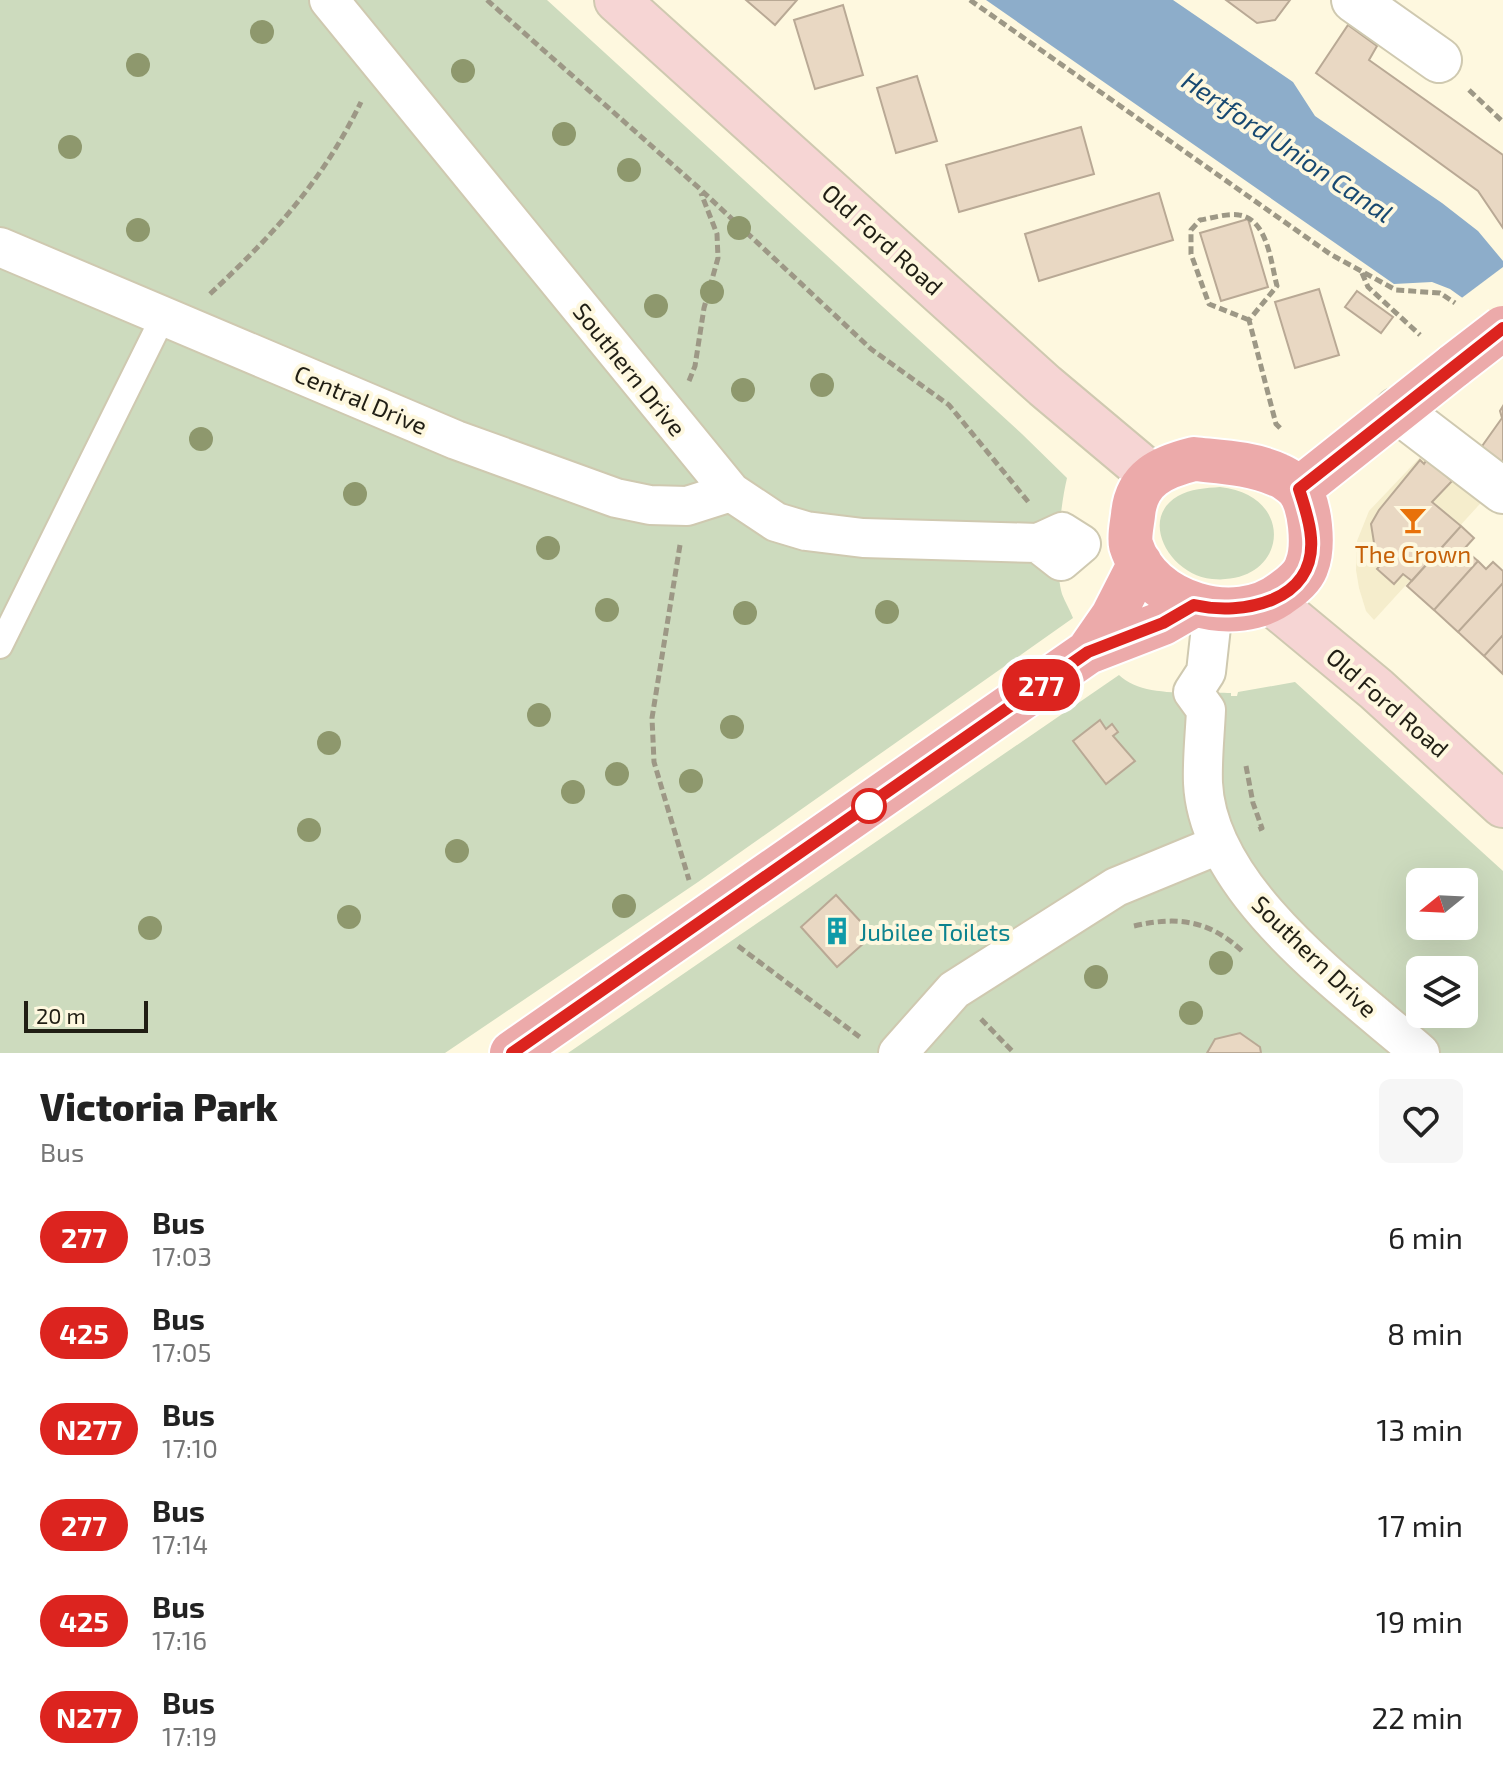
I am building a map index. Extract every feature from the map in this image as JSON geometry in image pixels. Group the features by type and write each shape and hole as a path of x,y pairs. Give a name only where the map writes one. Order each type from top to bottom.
{"main road":[{"name":"Old Ford Road","path":"617,0 1045,386 1151,475"},
{"path":"1299,489 1503,328"},
{"path":"512,1053 1088,652 1204,607 1250,608 1271,602 1292,586 1307,568 1312,540 1299,489 1280,475 1218,461 1194,459 1173,464 1151,475 1134,500 1130,543 1140,563 1162,588 1204,607"},
{"path":"1088,652 1113,616 1140,563"},
{"name":"Old Ford Road","path":"1271,602 1376,689 1503,805"}],"street":[{"name":"Southern Drive","path":"329,0 731,492 776,522 806,531 863,538 1037,528"},
{"path":"1354,0 1439,60"},
{"name":"Central Drive","path":"0,247 456,440 616,498 650,505 687,506 731,492"},
{"path":"1397,410 1503,491"},
{"name":"Southern Drive","path":"1204,607 1206,672 1193,692 1206,710 1203,784 1218,845 1234,875 1291,941 1420,1053"},
{"path":"882,1047 954,990 1116,887 1218,845"}],"lane":[{"path":"0,646 172,318"}],"path":[{"path":"487,0 700,189 871,349 949,405 1037,528"},
{"path":"970,0 1330,254 1396,290 1440,293 1455,303"},
{"path":"172,318 253,254 309,190 341,143 361,101 374,54"},
{"path":"664,412 684,392 695,366 704,308 718,258 717,234 700,189"},
{"path":"1237,214 1250,218 1264,236 1277,286 1249,320 1209,304 1191,254 1191,230 1200,220 1237,214"},
{"path":"1361,272 1368,287 1420,335"},
{"path":"1249,320 1276,424 1284,432"},
{"path":"687,506 652,718 654,762 692,885"},
{"path":"1127,928 1180,920 1225,935 1246,955"},
{"path":"733,940 882,1047"},
{"path":"968,1027 989,1010"}],"shaded area":[{"path":"1426,451 1488,495 1374,620 1366,611 1359,588 1357,541 1369,511"}],"green space":[{"path":"0,0 547,0 1067,478 1060,520 1058,568 1062,594 1073,618 698,882 445,1053 0,1053"},
{"path":"1220,487 1245,494 1262,506 1272,521 1274,539 1268,555 1256,569 1237,577 1212,579 1183,568 1172,557 1160,531 1161,518 1166,506 1178,496 1193,490"},
{"path":"1119,675 1129,683 1157,691 1231,693 1231,696 1237,696 1238,692 1295,682 1503,871 1503,1053 568,1053"}],"water":[{"name":"Hertford Union Canal","path":"986,0 1173,0 1293,82 1315,116 1478,231 1503,261 1503,327 1450,289 1432,282 1394,284"}],"pier":[{"path":"1503,267 1503,331 1459,300"}],"building":[{"path":"746,0 797,0 775,25"},
{"path":"1226,0 1290,0 1275,20 1257,23"},
{"path":"843,5 863,75 815,89 794,20"},
{"path":"1348,25 1377,46 1369,60 1503,155 1503,228 1478,191 1316,73"},
{"path":"917,76 937,141 896,153 877,88"},
{"path":"1081,127 1094,174 959,212 946,165"},
{"path":"1159,193 1173,240 1039,281 1025,234"},
{"path":"1248,219 1268,287 1221,301 1200,233"},
{"path":"1319,289 1339,355 1295,368 1275,302"},
{"path":"1357,291 1393,317 1381,333 1345,307"},
{"path":"1503,406 1503,465 1480,449 1502,418 1500,411"},
{"name":"The Crown","path":"1427,459 1452,481 1432,502 1461,526 1412,581 1403,574 1394,584 1377,569 1386,558 1375,549 1371,524 1420,460 1424,464"},
{"path":"1461,526 1474,538 1464,549 1478,561 1434,610 1407,586"},
{"path":"1478,561 1486,569 1493,562 1503,571 1503,583 1458,632 1434,610"},
{"path":"1503,583 1503,635 1484,656 1458,632"},
{"path":"1503,635 1503,674 1484,656"},
{"path":"1100,720 1106,729 1112,724 1118,732 1113,736 1135,761 1106,784 1073,741"},
{"name":"Jubilee Toilets","path":"836,895 873,935 837,967 801,927"},
{"path":"1240,1033 1260,1047 1261,1053 1207,1053 1215,1039"}],"bus line":[{"name":"277","path":"512,1053 1088,652 1163,623 1194,605 1213,609 1250,608 1271,602 1292,586 1307,568 1312,540 1299,489 1503,328"}],"place":[{"name":"The Crown","path":"1413,520"},
{"name":"Jubilee Toilets","path":"837,931"}]}
